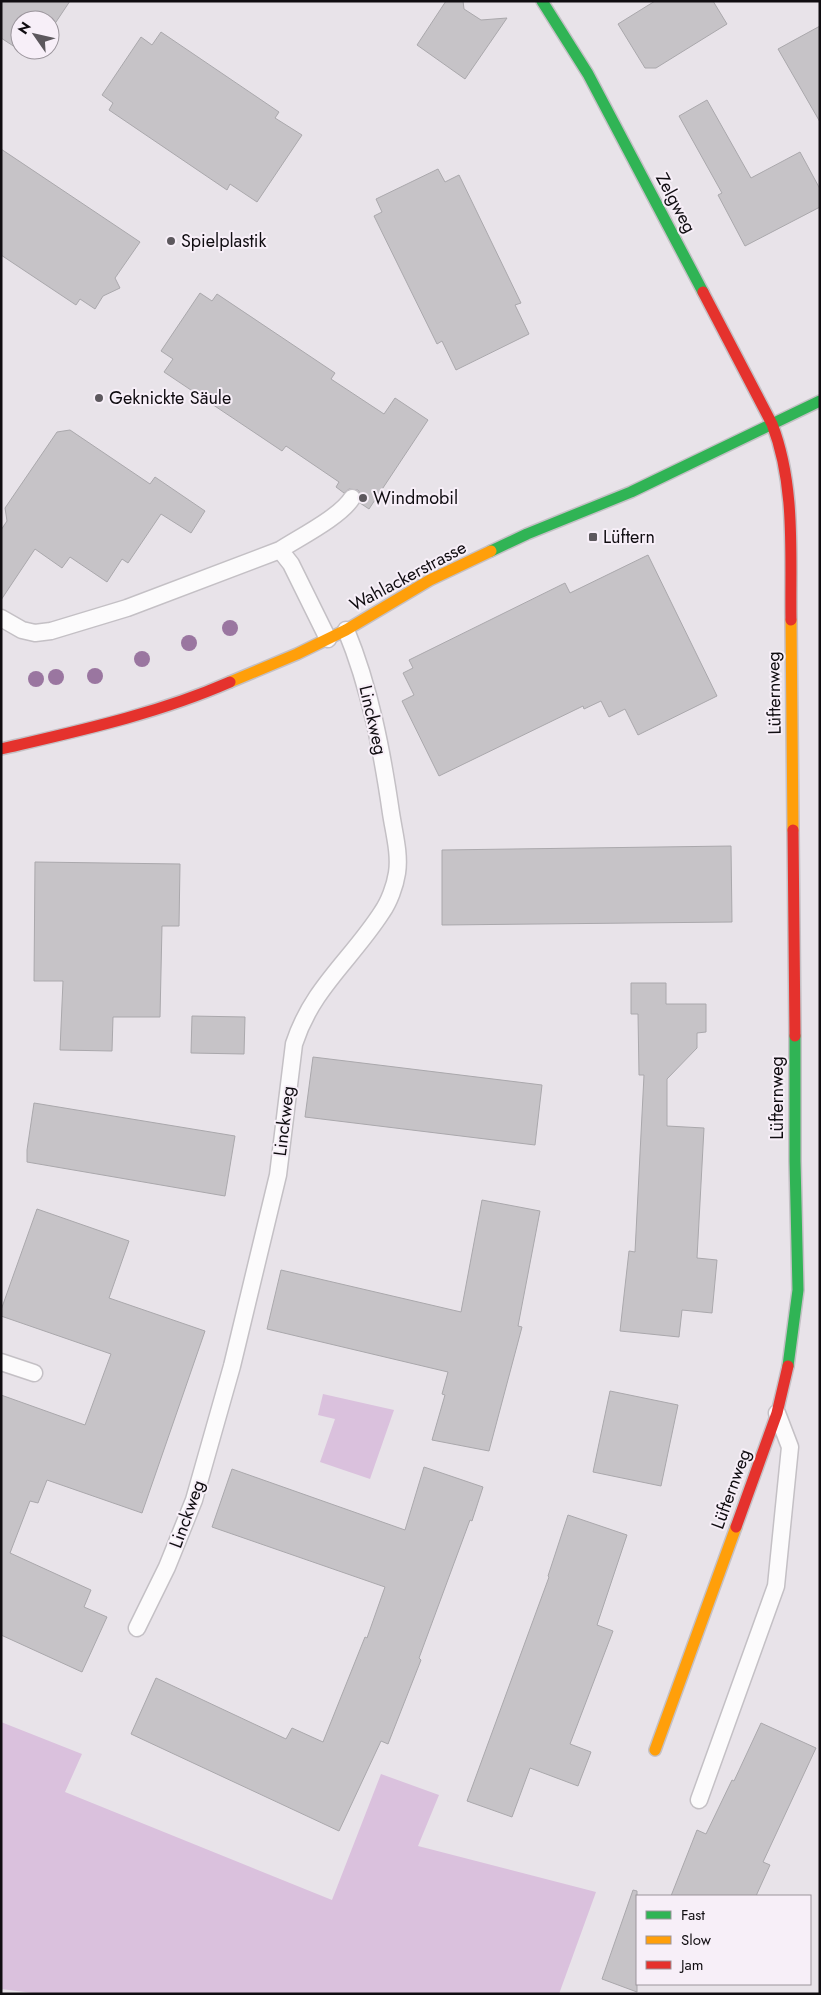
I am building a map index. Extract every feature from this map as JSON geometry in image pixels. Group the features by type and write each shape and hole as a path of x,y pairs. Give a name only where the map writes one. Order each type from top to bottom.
{"street":[{"name":"Zelgweg","path":"542,1 588,74 772,424"},
{"name":"Wahlackerstrasse","path":"1,749 100,726 159,708 215,688 297,654 346,630 430,580 527,534 631,492 820,401"},
{"name":"Lüfternweg","path":"655,1750 777,1413 790,1359 798,1290 795,1161 795,946 790,490 779,442 772,424"}],"lane":[{"path":"1,618 22,630 35,633 51,631 127,608 280,550 344,508 352,498"},
{"path":"280,550 291,564 328,639"},
{"name":"Linckweg","path":"137,1628 167,1567 194,1500 232,1366 278,1175 294,1044 299,1027 307,1010 319,993 383,912 397,874 397,852 385,775 360,665 346,630"},
{"path":"1,1362 34,1374"},
{"path":"699,1800 776,1586 790,1447 777,1413"}],"shaded area":[{"path":"323,1394 394,1410 370,1479 320,1462 335,1419 318,1415"},
{"path":"1,1722 82,1754 65,1792 332,1900 381,1774 439,1795 418,1846 596,1892 559,1994 33,1993 1,1989"}],"building":[{"path":"1,1 70,1 60,16 60,10 10,10 10,44 1,38"},
{"path":"446,1 463,1 464,9 481,20 507,18 465,79 417,45"},
{"path":"655,1 713,1 727,24 656,68 645,68 618,24"},
{"path":"820,26 820,122 778,49"},
{"path":"161,32 279,112 275,118 302,135 257,202 230,184 227,190 109,110 113,103 102,95 141,37 152,45"},
{"path":"707,100 751,178 800,152 820,189 820,207 745,246 718,195 722,193 679,116"},
{"path":"1,149 140,242 115,278 120,288 103,296 95,309 80,299 76,305 1,255"},
{"path":"438,169 445,182 459,175 521,303 515,305 529,334 456,370 442,341 437,344 374,216 382,212 376,199"},
{"path":"200,293 212,301 217,294 335,373 331,379 384,414 395,398 428,420 369,509 360,503 361,495 358,490 349,489 344,493 336,487 339,482 286,446 282,451 164,372 173,359 161,351"},
{"path":"70,430 150,484 155,477 205,511 191,533 161,514 128,563 122,559 107,582 70,557 62,568 35,549 1,600 1,530 7,521 5,508 57,432"},
{"path":"648,555 717,696 638,735 625,709 609,717 601,701 584,709 583,706 439,776 402,701 414,695 403,673 413,668 409,660 565,583 570,593"},
{"path":"731,846 732,922 442,925 442,850"},
{"path":"35,862 180,864 179,926 162,926 160,1017 113,1017 112,1051 60,1050 63,981 34,981"},
{"path":"631,983 666,983 666,1004 706,1004 706,1032 697,1033 697,1048 667,1079 667,1126 704,1128 697,1258 717,1260 712,1313 682,1310 679,1337 620,1331 629,1251 635,1252 644,1075 639,1075 638,1014 631,1014"},
{"path":"192,1016 245,1017 244,1054 191,1053"},
{"path":"313,1057 542,1085 535,1145 305,1117"},
{"path":"34,1103 235,1136 225,1196 27,1162"},
{"path":"482,1200 540,1211 518,1326 522,1327 489,1451 432,1440 445,1395 442,1394 448,1372 267,1329 281,1270 461,1312"},
{"path":"37,1209 129,1241 109,1298 205,1331 142,1513 47,1480 38,1503 30,1501 10,1553 91,1590 84,1607 107,1617 82,1672 1,1635 1,1395 85,1425 111,1354 1,1316 1,1310"},
{"path":"610,1391 678,1405 661,1486 593,1472"},
{"path":"424,1467 483,1487 472,1521 470,1520 419,1658 421,1660 388,1744 381,1741 339,1831 131,1734 156,1678 286,1739 292,1728 323,1742 365,1637 367,1638 385,1587 212,1527 232,1469 405,1530"},
{"path":"568,1515 627,1535 597,1625 613,1631 570,1744 591,1752 578,1786 530,1768 512,1817 467,1801 549,1577"},
{"path":"761,1723 816,1748 763,1862 770,1865 756,1895 671,1895 697,1830 706,1834 732,1780 734,1781"},
{"path":"633,1890 637,1891 637,1992 602,1979"}],"traffic: fast":[{"path":"542,1 588,74 703,292"},
{"path":"491,551 527,534 631,492 820,401"},
{"path":"788,1366 798,1290 795,1036"}],"traffic: slow":[{"path":"230,682 297,654 346,630 430,580 491,551"},
{"path":"791,620 793,830"},
{"path":"655,1750 736,1527"}],"traffic: jam":[{"path":"703,292 772,424 780,448 785,472 790,521 791,620"},
{"path":"1,749 146,713 230,682"},
{"path":"793,830 795,1036"},
{"path":"736,1527 777,1413 788,1366"}],"place":[{"name":"Spielplastik","path":"171,241"},
{"name":"Geknickte Säule","path":"99,398"},
{"name":"Windmobil","path":"363,498"},
{"name":"Lüftern","path":"593,537"}]}
